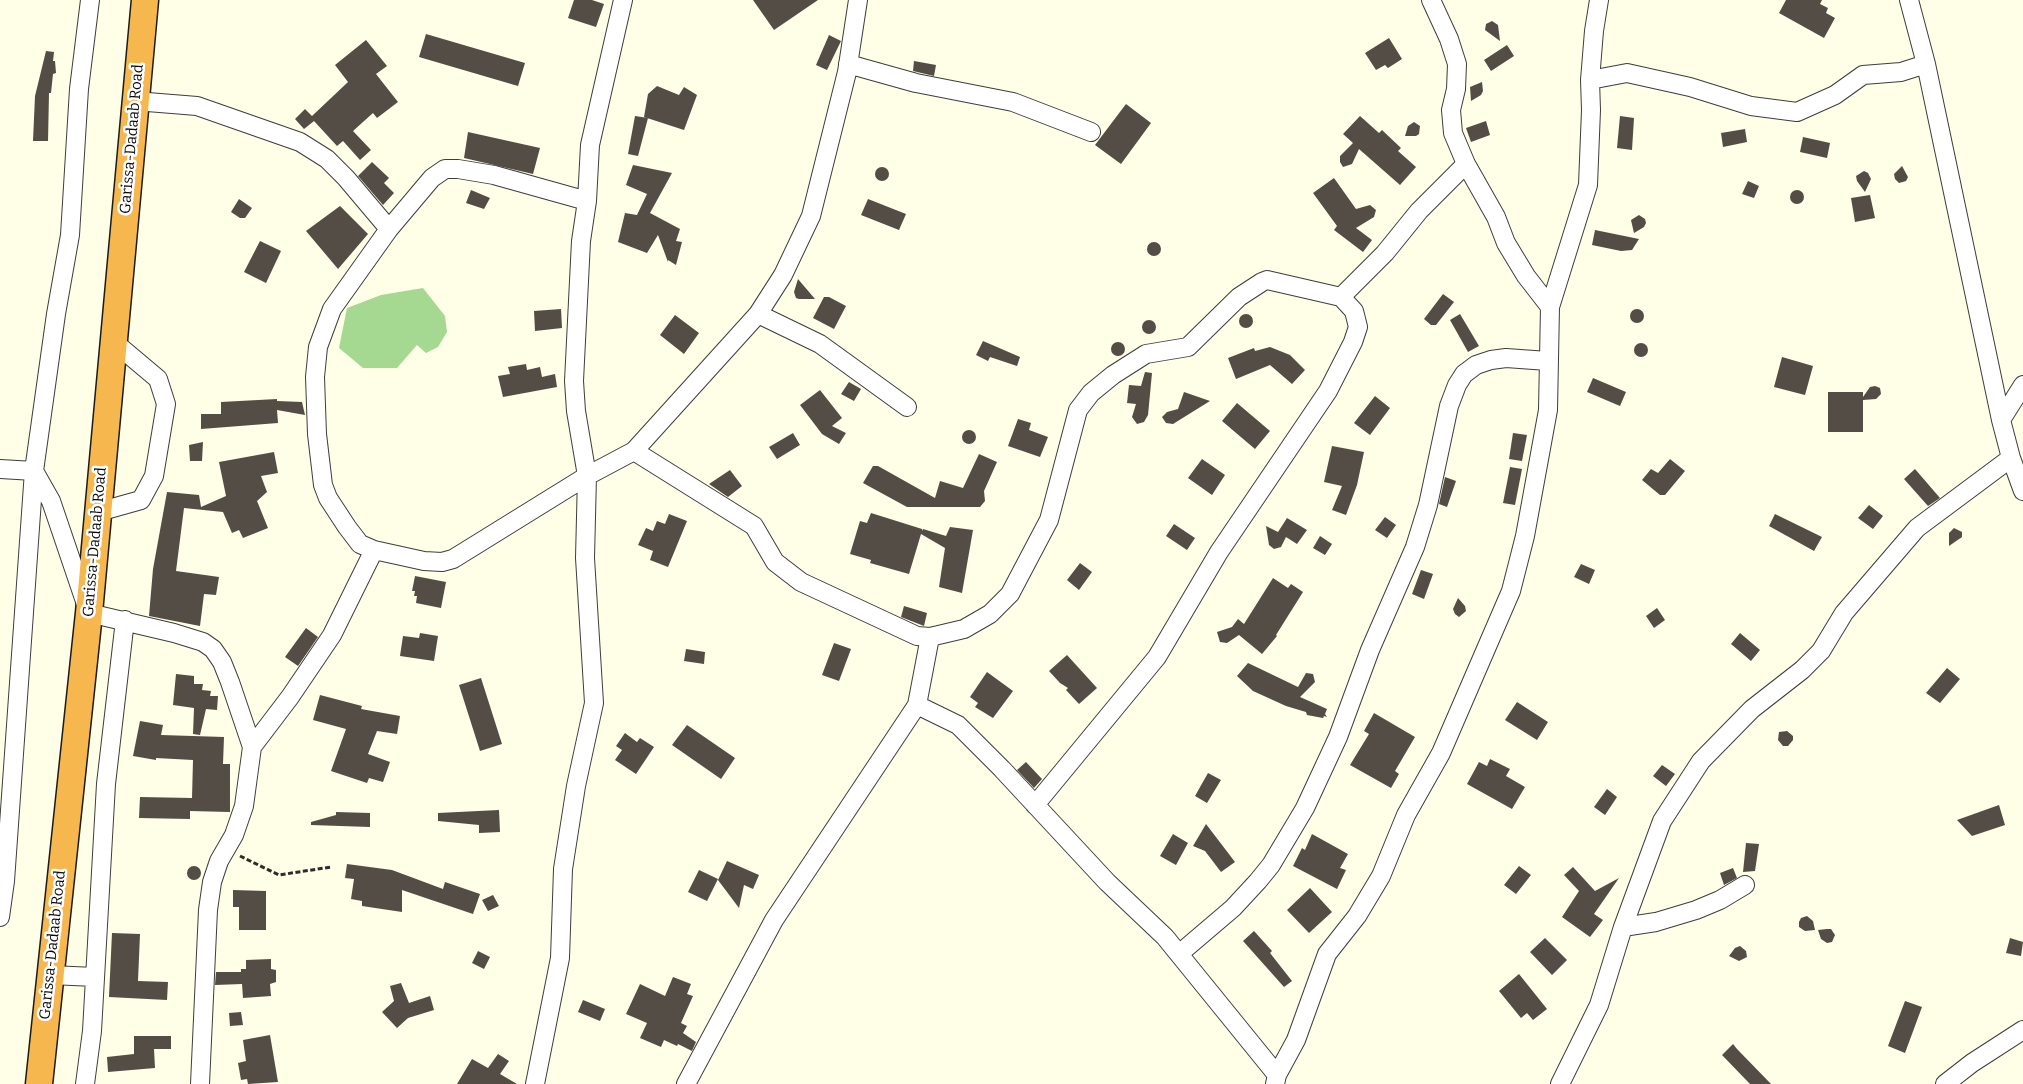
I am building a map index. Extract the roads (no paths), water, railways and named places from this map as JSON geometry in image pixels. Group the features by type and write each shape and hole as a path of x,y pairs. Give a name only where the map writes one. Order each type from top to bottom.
{"highway":[{"name":"Garissa-Dadaab Road","path":"38,1084 89,613 145,0"}],"street":[{"path":"0,917 34,471 56,314 70,235 79,89 90,0"},
{"path":"535,1084 560,958 563,869 576,786 594,703 585,558 587,476 577,420 574,381 581,241 587,201 590,145 623,0"},
{"path":"587,201 494,175 458,169 445,169 432,178 389,229 332,309 318,347 316,376 317,434 323,485 333,506 360,544 374,550 424,561 442,562 453,560 587,476 634,451 758,314 784,275 811,216 848,64 858,0"},
{"path":"1431,0 1449,39 1457,64 1456,89 1452,110 1453,133 1466,164 1496,217 1506,243 1526,276 1550,307"},
{"path":"916,705 958,725 1107,882 1165,937 1276,1080 1296,1040 1326,954 1356,916 1381,876 1406,814 1441,753 1511,591 1525,536 1548,410 1550,307 1588,185 1590,80 1598,0"},
{"path":"1909,0 1926,64 2001,420 2011,458 2023,491"},
{"path":"848,64 916,83 1013,102 1091,132"},
{"path":"1590,80 1627,73 1690,87 1751,106 1797,112 1836,95 1863,75 1901,72 1926,64"},
{"path":"135,101 197,106 300,142 327,159 346,178 389,229"},
{"path":"1341,297 1385,253 1419,211 1466,164"},
{"path":"634,451 754,526 775,562 801,582 917,636 930,638 964,629 990,614 1010,594 1049,520 1078,410 1092,393 1114,375 1146,354 1188,347 1239,297 1262,282 1268,280 1341,297 1354,311 1358,327 1353,342 1328,391 1219,552 1157,656 1035,804"},
{"path":"758,314 820,344 907,407"},
{"path":"98,512 141,500 154,476 166,404 158,379 114,342"},
{"path":"1179,954 1233,908 1258,881 1271,865 1305,808 1338,737 1370,650 1415,547 1428,505 1449,406 1457,385 1464,374 1490,360 1506,358 1548,360"},
{"path":"2001,420 2023,385"},
{"path":"1560,1084 1599,1005 1623,926 1662,821 1701,762 1752,709 1802,670 1821,652 1844,613 1917,528 2011,458"},
{"path":"0,469 34,471"},
{"path":"34,471 52,501 89,613 125,620 203,642 214,649 225,669 252,747 244,806 234,835 219,861 212,882 208,910 200,1084"},
{"path":"252,747 290,697 332,635 374,550"},
{"path":"85,1084 92,1031 106,784 125,620"},
{"path":"686,1084 774,920 916,705 930,638"},
{"path":"1623,926 1656,922 1696,910 1720,900 1745,885"},
{"path":"50,975 95,977"},
{"path":"1945,1084 1972,1063 2023,1030"}]}
